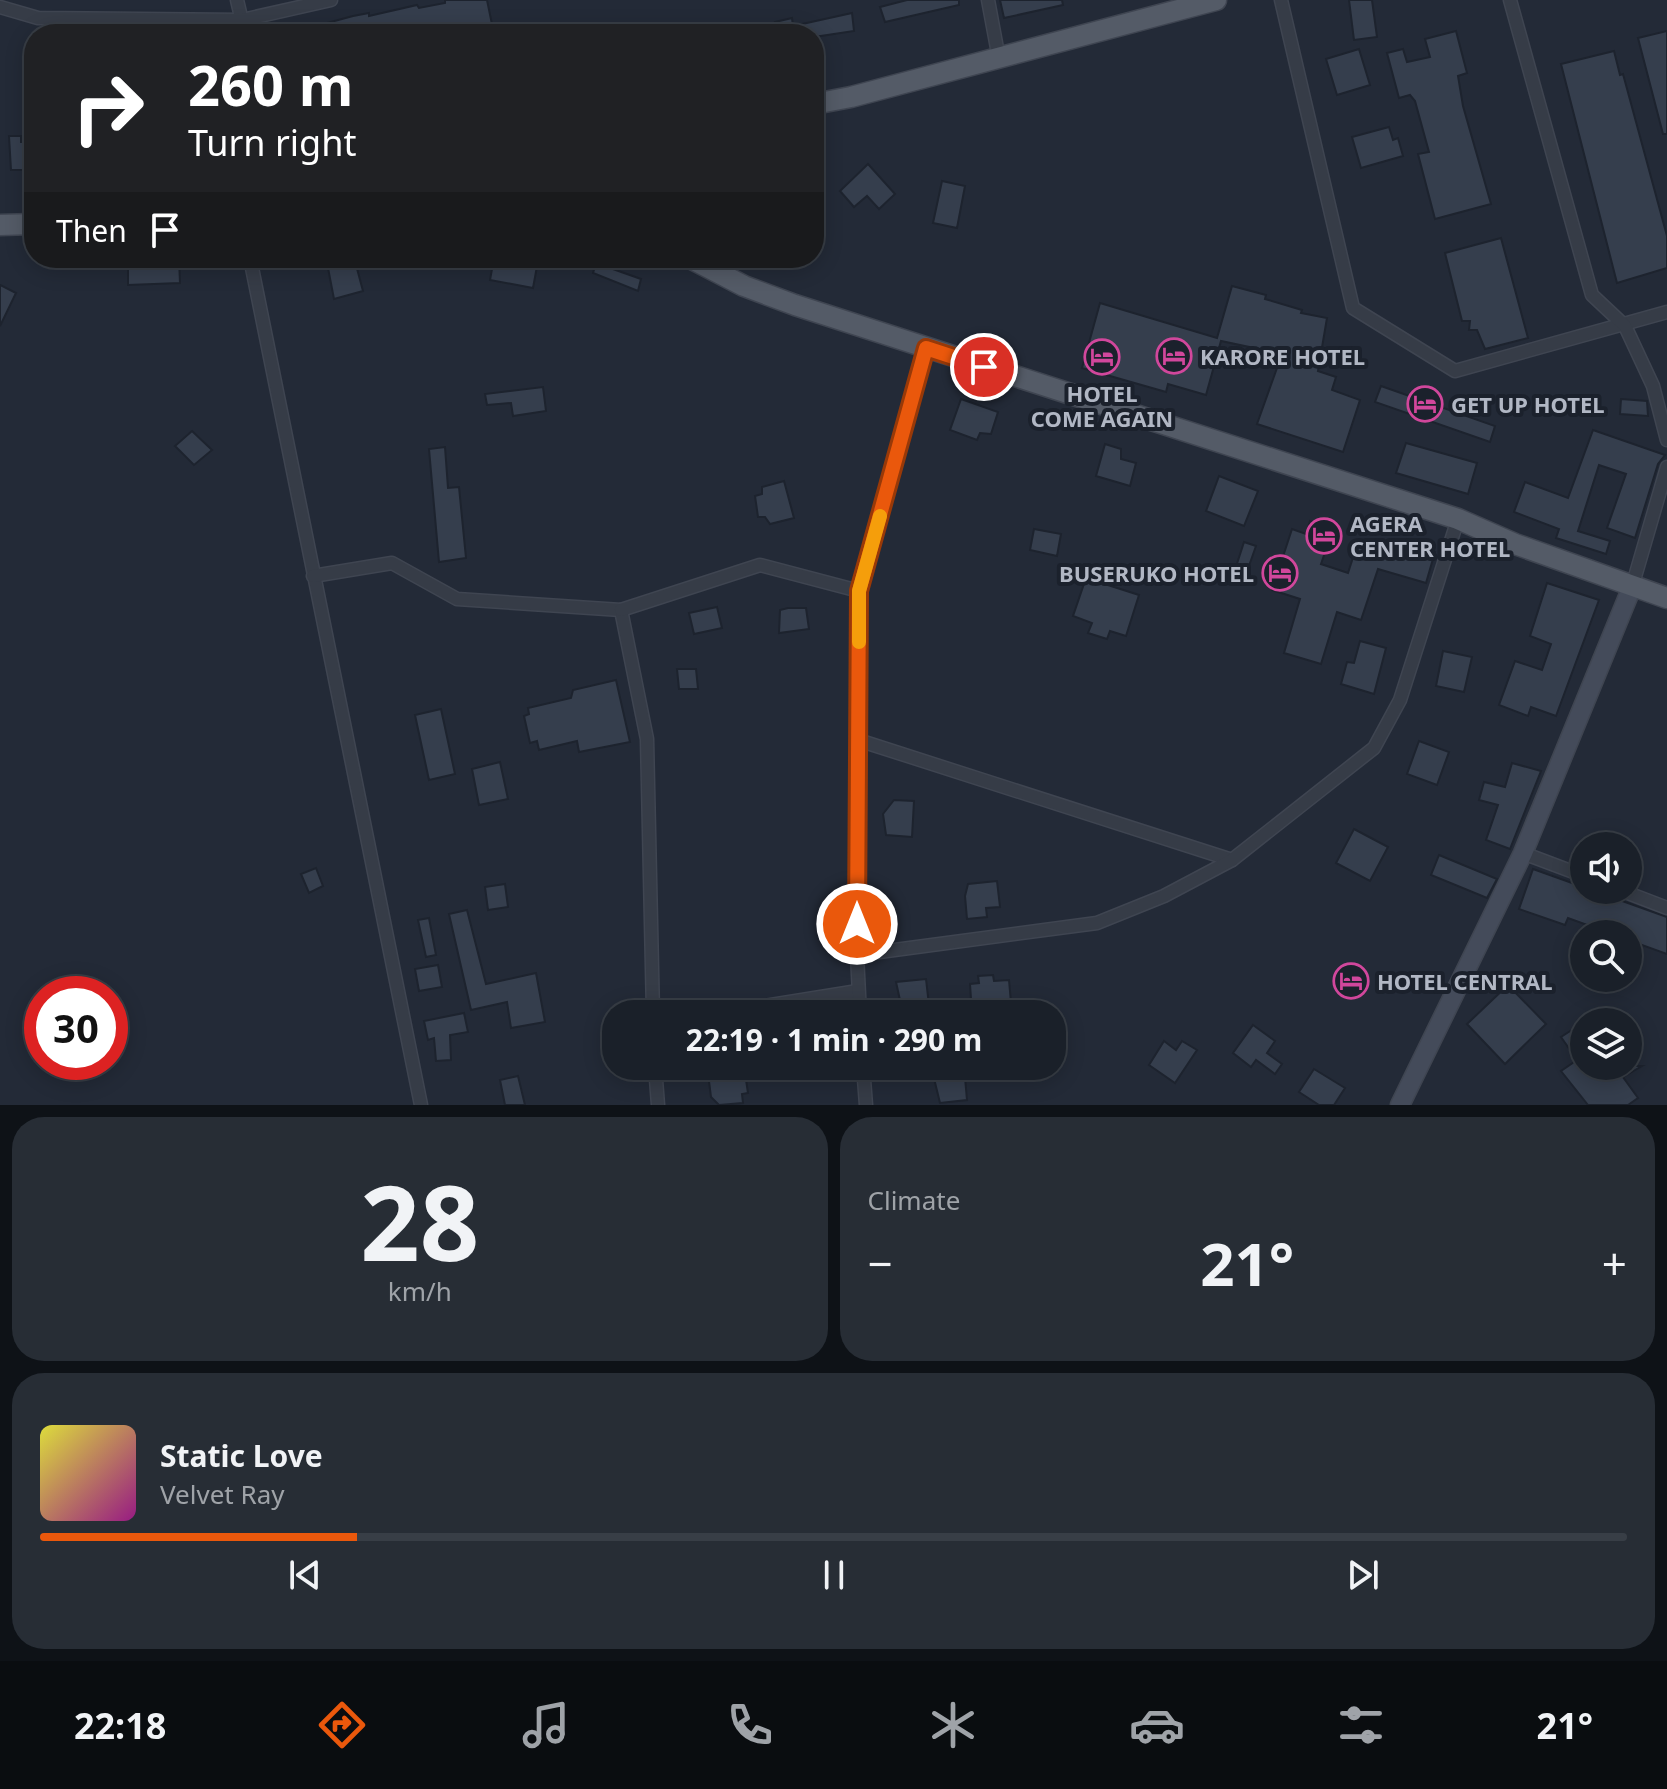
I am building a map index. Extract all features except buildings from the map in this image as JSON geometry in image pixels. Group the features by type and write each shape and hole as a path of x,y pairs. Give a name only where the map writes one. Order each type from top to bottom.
{"main road":[{"path":"824,102 999,59 1216,0"},
{"path":"0,225 24,224"},
{"path":"709,268 744,286 926,348 1458,519 1667,598"},
{"path":"720,268 744,286"},
{"path":"1400,1105 1523,853 1632,587"}],"street":[{"path":"237,0 243,24"},
{"path":"0,7 38,18 242,20 331,0"},
{"path":"988,0 999,59"},
{"path":"1281,0 1353,308 1455,371 1667,312"},
{"path":"1510,0 1592,295 1625,326 1653,386 1667,440"},
{"path":"252,268 421,1105"},
{"path":"859,1000 859,591 926,348"},
{"path":"1632,587 1667,467"},
{"path":"857,955 1097,923 1164,896 1232,860 1374,748 1400,700 1458,519"},
{"path":"313,576 392,563 457,599 621,610 760,565 859,591"},
{"path":"621,610 647,739 653,1000"},
{"path":"858,740 1232,860"},
{"path":"1523,853 1570,871"},
{"path":"1642,898 1667,908"},
{"path":"802,1000 858,991"},
{"path":"656,1080 658,1105"},
{"path":"864,1080 866,1105"}],"slow traffic":[{"path":"859,642 859,591 880,516"}],"place":[{"name":"KARORE HOTEL","path":"1174,356"},
{"name":"HOTEL COME AGAIN","path":"1102,357"},
{"name":"GET UP HOTEL","path":"1425,404"},
{"name":"AGERA CENTER HOTEL","path":"1324,536"},
{"name":"BUSERUKO HOTEL","path":"1280,573"},
{"name":"HOTEL CENTRAL","path":"1351,981"}],"route":[{"path":"857,924 859,591 926,348 984,367"}]}
